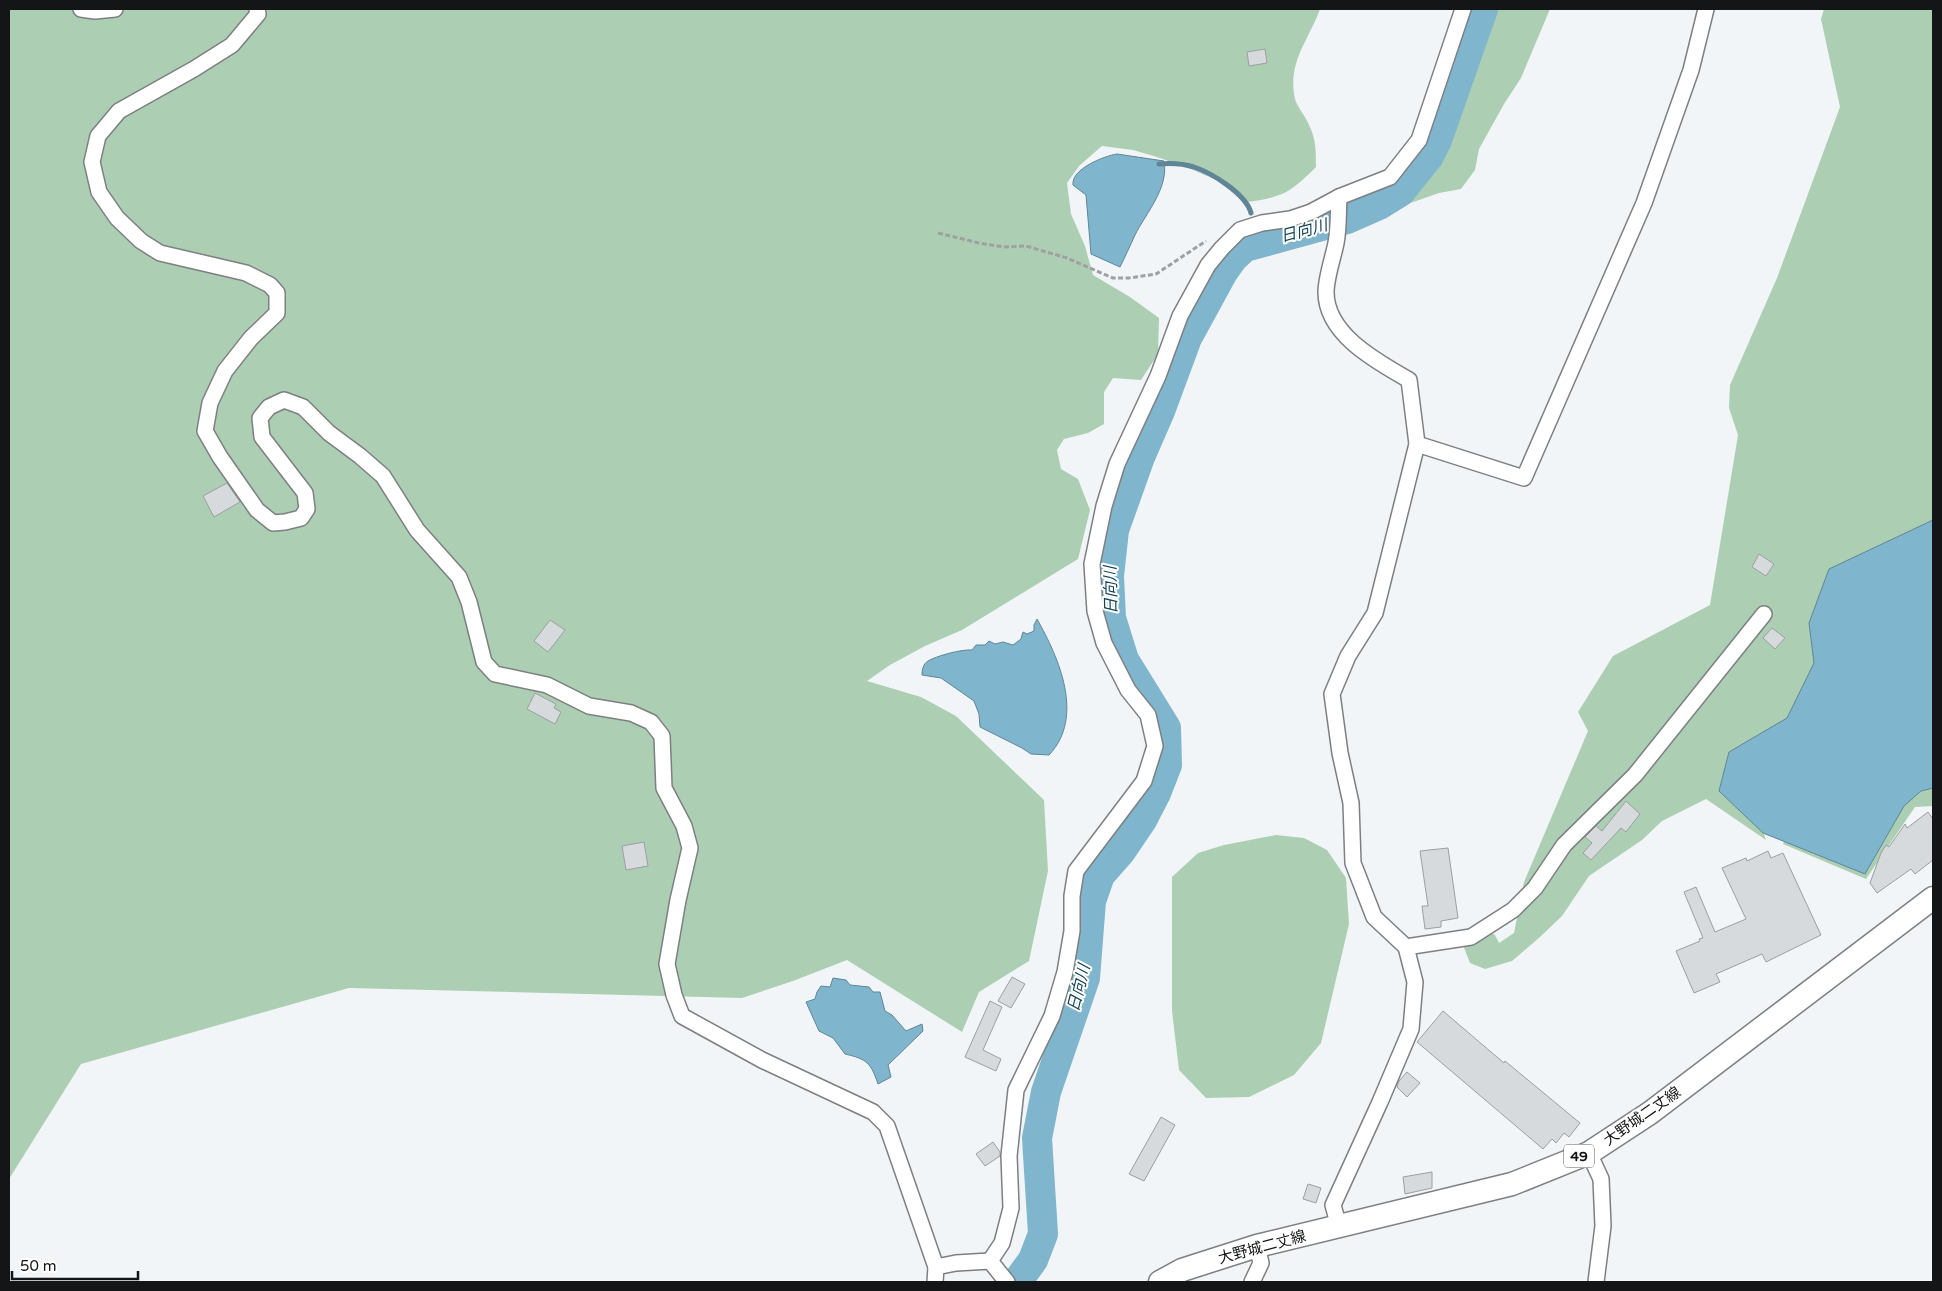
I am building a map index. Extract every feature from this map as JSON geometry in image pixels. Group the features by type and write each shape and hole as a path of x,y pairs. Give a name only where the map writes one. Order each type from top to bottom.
{"main road":[{"name":"大野城二丈線","path":"1160,1282 1182,1270 1257,1246 1512,1184 1589,1152 1650,1113 1933,898"}],"street":[{"path":"82,9 95,11 114,9"},
{"path":"257,9 258,14 232,45 194,69 119,111 98,136 92,162 99,192 117,218 141,241 160,253 246,273 270,285 277,293 277,313 251,338 225,371 210,403 205,431 220,457 257,510 273,522 285,522 301,518 304,514 307,509 305,493 262,437 260,418 269,407 284,400 303,407 329,433 383,476 417,530 459,577 469,602 484,662 495,674 547,684 589,706 631,713 651,722 662,736 664,788 684,826 690,848 678,900 667,964 674,995 682,1016 762,1060 873,1112 886,1126 936,1275 956,1263 999,1272 1002,1243 1011,1208 1009,1156 1016,1090 1052,1016 1065,972 1072,930 1072,896 1076,871 1144,781 1155,746 1148,715 1128,690 1104,643 1094,611 1092,564 1104,506 1117,464 1158,376 1180,316 1208,265 1240,230 1262,223 1290,219 1311,212 1339,197 1390,177 1418,140 1463,9"},
{"path":"1417,444 1524,478 1644,202 1692,70 1706,9"},
{"path":"1339,197 1336,241 1326,292 1330,310 1338,326 1351,342 1376,362 1409,380 1413,397 1417,444 1375,613 1348,656 1332,694 1340,753 1351,803 1353,863 1374,917 1406,947 1415,982 1411,1029 1333,1205 1339,1227"},
{"path":"1406,947 1471,937 1513,910 1535,888 1564,845 1634,775 1764,614"},
{"path":"1589,1152 1601,1179 1603,1226 1596,1282"},
{"path":"1252,1282 1261,1263 1257,1246"}],"path":[{"path":"938,233 978,243 1026,246 1067,258 1113,278 1156,274 1213,236 1223,234 1232,238"}],"green space":[{"path":"9,9 1320,9 1296,62 1293,86 1296,102 1314,137 1316,167 1292,188 1278,196 1247,202 1230,186 1191,169 1133,150 1102,146 1079,166 1067,183 1071,214 1085,246 1093,275 1130,297 1159,318 1158,354 1141,380 1113,378 1104,392 1104,424 1088,433 1064,439 1057,450 1061,469 1078,479 1090,510 1078,559 962,630 925,646 890,665 867,681 921,697 956,716 1044,800 1048,871 1029,961 979,992 962,1032 847,960 742,998 349,988 81,1064 9,1179"},
{"path":"1486,9 1550,9 1521,78 1479,149 1475,170 1461,189 1439,193 1402,206 1425,173 1438,149"},
{"path":"1824,9 1933,9 1933,524 1815,666 1760,822 1766,840 1706,799 1662,821 1642,840 1589,876 1562,916 1540,937 1512,961 1485,969 1470,963 1463,945 1479,927 1495,935 1499,943 1514,933 1524,882 1588,731 1578,712 1613,656 1710,605 1738,435 1729,408 1730,385 1777,278 1840,107 1821,19"},
{"path":"1933,781 1933,806 1915,807 1866,879 1783,844 1788,833 1865,817"},
{"path":"1276,835 1304,838 1327,850 1346,878 1349,924 1321,1043 1294,1075 1249,1097 1206,1098 1179,1070 1172,1011 1172,877 1198,853 1224,845"}],"water":[{"path":"1117,154 1164,161 1165,171 1156,200 1135,235 1120,267 1091,254 1086,195 1073,185 1077,174 1089,164 1104,157"},
{"path":"1933,520 1933,788 1921,791 1904,806 1865,874 1763,833 1719,791 1729,752 1787,718 1814,663 1809,623 1829,569"},
{"path":"1037,619 1060,669 1065,687 1067,706 1060,740 1049,755 1031,754 980,727 979,714 974,701 941,678 922,675 926,662 943,655 972,650 976,645 985,645 989,641 995,644 1003,642 1013,645 1021,639 1023,632 1027,634 1034,631"},
{"path":"833,978 846,980 850,985 869,987 873,992 880,992 885,1011 892,1015 906,1031 922,1024 923,1031 888,1065 891,1077 878,1084 873,1071 867,1063 845,1054 833,1038 819,1031 806,1002 815,999 821,986 830,987"}],"building":[{"path":"1265,49 1267,63 1249,66 1247,52"},
{"path":"227,483 240,502 214,517 203,496"},
{"path":"1759,554 1774,564 1766,576 1752,567"},
{"path":"550,620 565,630 548,652 534,641"},
{"path":"1772,628 1785,638 1775,649 1763,638"},
{"path":"535,693 556,704 554,708 561,712 555,724 527,709"},
{"path":"1626,801 1640,814 1626,832 1621,828 1591,860 1583,853 1592,843 1585,837 1596,826 1602,831"},
{"path":"1928,812 1933,819 1933,860 1915,874 1911,869 1877,893 1870,883 1881,853 1886,845 1889,847 1905,824 1907,828"},
{"path":"644,842 648,866 626,870 622,846"},
{"path":"1448,848 1458,918 1441,921 1441,927 1425,929 1422,906 1428,906 1420,851"},
{"path":"1768,851 1771,858 1783,853 1821,935 1766,962 1762,954 1716,974 1720,982 1694,993 1676,951 1703,938 1684,892 1696,887 1715,932 1746,919 1722,868 1746,858 1747,861"},
{"path":"1012,977 1025,984 1011,1008 998,1001"},
{"path":"990,1001 1002,1007 983,1050 1001,1059 996,1071 965,1057"},
{"path":"1443,1011 1504,1063 1505,1061 1580,1123 1569,1137 1564,1133 1556,1143 1552,1139 1543,1149 1417,1042"},
{"path":"1407,1072 1420,1083 1407,1097 1397,1087 1399,1081"},
{"path":"1161,1117 1175,1125 1144,1181 1129,1174"},
{"path":"993,1142 1000,1152 1000,1156 985,1166 976,1154"},
{"path":"1432,1172 1432,1188 1405,1194 1403,1177"},
{"path":"1308,1184 1321,1188 1316,1203 1303,1199"}],"waterway":[{"name":"日向川","path":"1017,1282 1033,1260 1043,1234 1037,1138 1046,1092 1085,978 1091,901 1100,875 1121,851 1142,820 1156,793 1167,765 1166,728 1124,660 1111,618 1109,576 1114,530 1140,457 1160,411 1187,338 1223,272 1233,258 1245,247 1347,219 1379,205 1400,192 1429,156 1437,140 1483,9"},
{"path":"1159,164 1186,165 1210,174 1236,192 1243,199 1251,213"}]}
